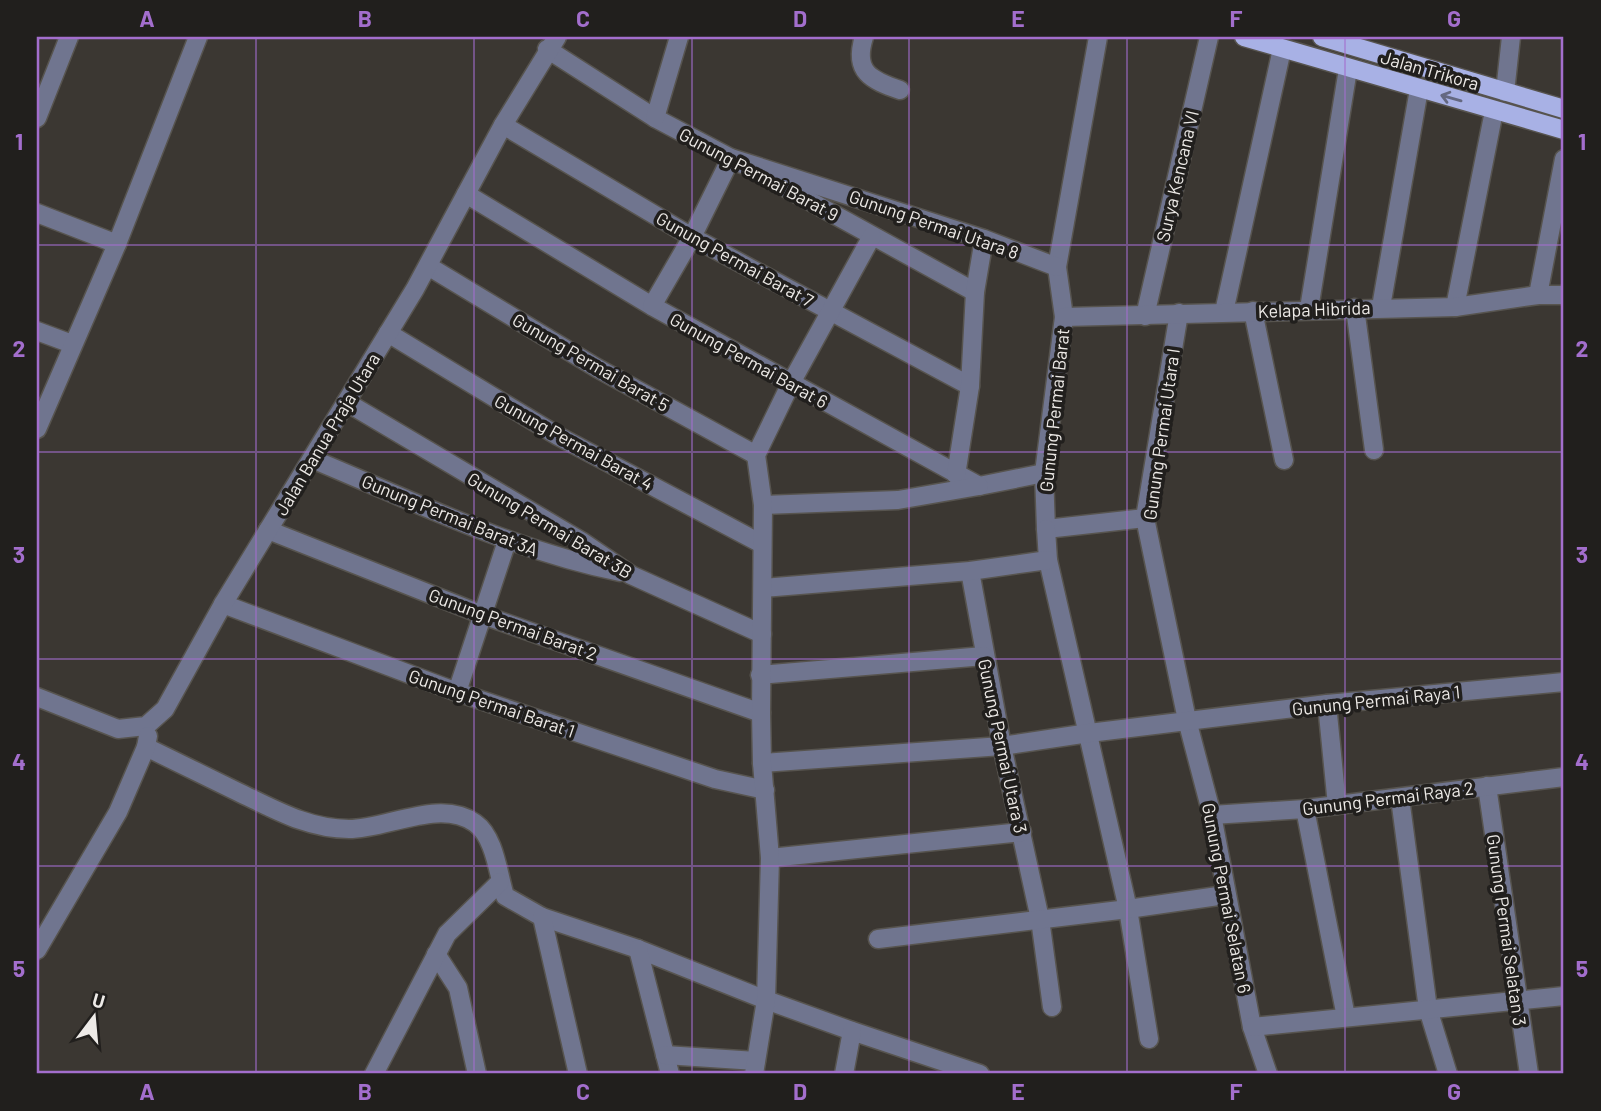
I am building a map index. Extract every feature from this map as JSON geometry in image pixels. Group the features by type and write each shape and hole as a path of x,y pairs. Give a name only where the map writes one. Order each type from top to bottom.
{"main road":[{"name":"Jalan Trikora","path":"1244,37 1564,130"},
{"name":"Jalan Trikora","path":"1322,37 1564,109"}],"street":[{"path":"37,118 69,37"},
{"path":"37,429 117,244 198,37"},
{"path":"656,118 679,37"},
{"path":"864,37 860,58 863,69 873,81 900,90"},
{"name":"Gunung Permai Barat","path":"1098,37 1057,267 1064,317 1044,473 1046,529 1048,560 1128,909 1149,1039"},
{"name":"Surya Kencana VI","path":"1145,316 1209,37"},
{"path":"1505,92 1511,37"},
{"name":"Gunung Permai Barat 9","path":"552,43 656,118 975,292"},
{"name":"Jalan Banua Praja Utara","path":"146,726 165,709 223,604 428,266 503,125 552,43"},
{"path":"1224,312 1282,49"},
{"path":"1309,309 1348,68"},
{"path":"1381,307 1419,89"},
{"path":"1455,307 1494,111"},
{"name":"Gunung Permai Barat 7","path":"503,125 692,237 970,386"},
{"path":"652,306 692,237 731,158"},
{"name":"Gunung Permai Utara 8","path":"731,158 984,239 1057,267"},
{"path":"1538,295 1564,159"},
{"name":"Gunung Permai Barat 6","path":"466,194 652,306 979,486"},
{"path":"37,213 117,244"},
{"path":"665,1055 755,1068 766,1000 770,858 762,763 760,675 763,505 756,455 791,383 872,236"},
{"path":"956,475 970,386 975,292 984,239"},
{"name":"Gunung Permai Barat 5","path":"428,266 597,368 756,455"},
{"name":"Kelapa Hibrida","path":"1064,317 1455,307 1538,295 1564,295"},
{"path":"1355,308 1374,450"},
{"path":"1253,311 1284,460"},
{"name":"Gunung Permai Utara I","path":"1179,313 1145,518 1187,720"},
{"path":"37,331 72,344"},
{"name":"Gunung Permai Barat 4","path":"388,333 558,436 762,544"},
{"name":"Gunung Permai Barat 3B","path":"346,402 581,541 631,575 762,634"},
{"name":"Gunung Permai Barat 3A","path":"312,459 507,541 590,566 631,575"},
{"path":"763,505 898,500 1044,473"},
{"path":"1046,529 1145,518"},
{"name":"Gunung Permai Barat 2","path":"268,530 483,615 761,713"},
{"path":"457,692 507,541"},
{"path":"763,588 970,572 1048,560"},
{"name":"Gunung Permai Utara 3","path":"970,572 1002,746 1040,919 1052,1007"},
{"name":"Gunung Permai Barat 1","path":"223,604 457,692 715,779 765,790"},
{"path":"760,675 984,656"},
{"name":"Gunung Permai Raya 1","path":"762,763 1002,746 1327,704 1564,682"},
{"path":"37,697 118,729 146,726 148,736 146,747 118,812 37,950"},
{"path":"1327,704 1337,805"},
{"name":"Gunung Permai Selatan 6","path":"1187,720 1212,815 1252,1027 1268,1074"},
{"path":"146,747 312,825 368,828 412,816 463,817 476,824 486,835 505,896 542,917 638,949 952,1069 981,1074"},
{"name":"Gunung Permai Raya 2","path":"1212,815 1401,799 1564,777"},
{"name":"Gunung Permai Selatan 3","path":"1487,786 1529,1074"},
{"path":"1401,799 1429,1009 1448,1074"},
{"path":"1305,809 1346,1017"},
{"path":"770,858 1022,832"},
{"path":"374,1074 447,934 500,881"},
{"path":"878,939 1225,895"},
{"path":"542,917 578,1074"},
{"path":"638,949 670,1074"},
{"path":"436,954 458,988 477,1074"},
{"path":"1252,1027 1564,996"},
{"path":"844,1074 852,1031"}]}
